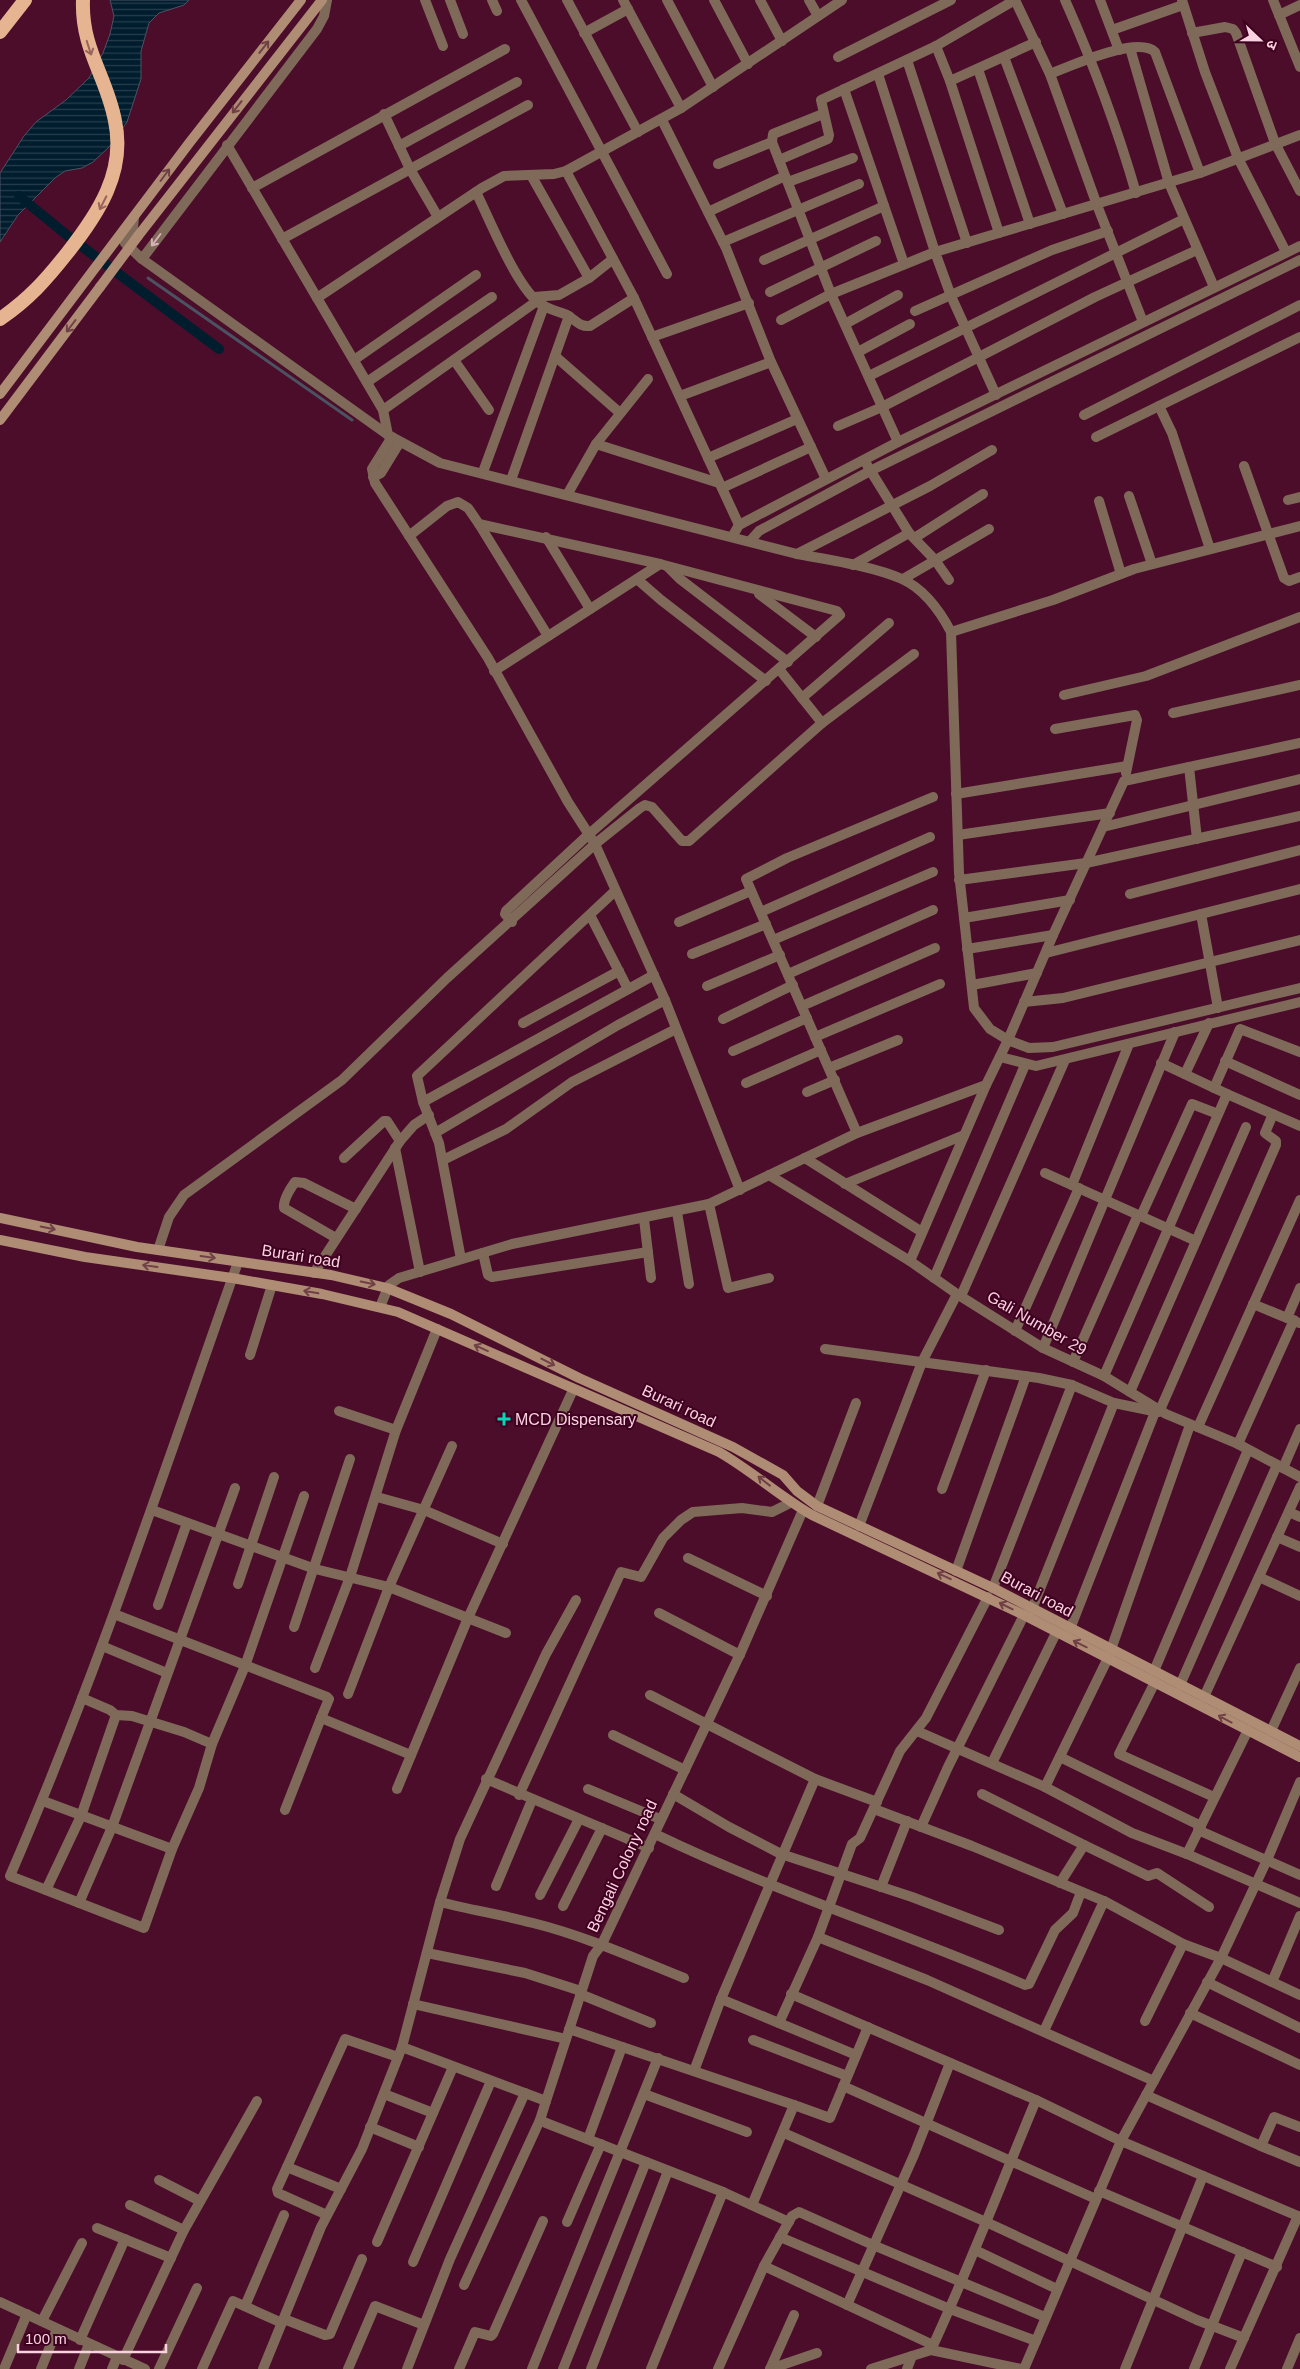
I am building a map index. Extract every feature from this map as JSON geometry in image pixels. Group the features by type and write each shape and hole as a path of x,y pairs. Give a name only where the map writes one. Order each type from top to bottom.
{"highway":[{"path":"0,32 24,0"},
{"path":"0,319 32,296 43,284 91,223 106,197 111,183 117,150 116,122 87,42 83,0"}],"main road":[{"path":"0,394 301,0"},
{"path":"0,420 138,236 322,0"},
{"name":"Burari road","path":"0,1218 158,1250 314,1273 387,1288 451,1314 579,1378 733,1447 783,1476 797,1491 817,1506 956,1571 1028,1612 1070,1629 1110,1654 1300,1757"},
{"name":"Burari road","path":"0,1240 85,1257 272,1285 398,1312 573,1390 719,1452 756,1475 790,1503 803,1510 990,1592"},
{"path":"517,1365 524,1350"},
{"name":"Burari road","path":"1028,1612 1056,1633 1110,1654"},
{"name":"Burari road","path":"1154,1677 1180,1685 1300,1746"}],"street":[{"path":"142,259 317,29 324,16 327,0"},
{"path":"425,0 443,46"},
{"path":"450,0 463,34"},
{"path":"492,0 497,11"},
{"path":"521,0 667,274"},
{"path":"566,0 638,132"},
{"path":"667,0 712,88"},
{"path":"714,0 748,64"},
{"path":"760,0 782,41"},
{"path":"809,0 818,16"},
{"path":"317,298 476,192 504,176 566,171 602,150 662,120 842,0"},
{"path":"838,56 951,0"},
{"path":"779,160 828,139 829,135 821,100 936,46 1015,0 1050,74 1096,205 1143,322"},
{"path":"1065,0 1091,58 1123,148 1136,193"},
{"path":"1100,0 1119,50"},
{"path":"1274,0 1279,15 1297,49 1300,67"},
{"path":"1112,30 1183,2 1204,72 1238,158 1286,252"},
{"path":"584,33 626,5 681,108"},
{"path":"1279,15 1300,6"},
{"path":"1192,33 1225,27 1233,29 1275,143 1300,191"},
{"path":"950,81 1036,42"},
{"path":"936,46 950,81 999,233"},
{"path":"1050,74 1091,58 1119,50 1146,46 1155,52 1200,173"},
{"path":"1130,48 1169,183 1214,287"},
{"path":"252,188 505,49"},
{"path":"1004,57 1063,214"},
{"path":"907,60 939,151 967,243"},
{"path":"978,69 1030,224"},
{"path":"878,74 951,296 996,395"},
{"path":"399,146 517,82"},
{"path":"844,89 904,264"},
{"path":"282,239 528,105"},
{"path":"384,114 410,169 438,217"},
{"path":"823,114 773,134 772,142 831,294 898,442"},
{"path":"662,120 723,242 771,362 826,479"},
{"path":"781,320 831,294 935,252 1169,183 1300,135"},
{"path":"718,164 772,142"},
{"path":"227,145 383,410 393,441 375,473 409,536 494,670 591,840 665,1000 740,1190"},
{"path":"708,212 786,179 853,158"},
{"path":"566,171 634,298 739,525"},
{"path":"531,175 589,278"},
{"path":"723,242 859,184"},
{"path":"476,192 506,255 538,302 569,316 579,325 590,326 634,298"},
{"path":"764,260 884,206"},
{"path":"134,217 133,228 125,243 142,259 393,441 440,463 483,472 797,554 853,565 903,579 929,599 951,632 956,725 959,880 974,1008 978,1016 1005,1048 1025,1065 1036,1066 1065,1060 1300,1002"},
{"path":"869,376 1184,219"},
{"path":"915,311 1036,257 1108,231"},
{"path":"770,292 876,241"},
{"path":"732,537 739,525 826,479 867,466 898,442 937,431 996,395 1300,246"},
{"path":"838,426 882,406 1128,282 1197,250"},
{"path":"383,410 538,302 559,296 589,278 613,259"},
{"path":"750,541 758,531 867,466 937,431 1300,260"},
{"path":"354,360 476,275"},
{"path":"845,324 898,295"},
{"path":"366,382 492,297"},
{"path":"483,472 538,302"},
{"path":"652,337 749,303"},
{"path":"1084,415 1300,305"},
{"path":"511,480 569,316"},
{"path":"858,352 910,324"},
{"path":"1096,437 1300,337"},
{"path":"555,356 620,413"},
{"path":"454,360 489,410"},
{"path":"680,396 771,362"},
{"path":"567,495 596,444 648,379"},
{"path":"1159,406 1172,433 1210,550"},
{"path":"708,458 798,419"},
{"path":"596,444 721,486 811,447"},
{"path":"797,554 891,506 992,450"},
{"path":"867,466 891,506 949,580"},
{"path":"1244,466 1267,535 1285,580 1289,581 1300,577"},
{"path":"853,565 912,535 983,494"},
{"path":"1129,496 1152,564"},
{"path":"1288,500 1300,497"},
{"path":"1099,501 1121,574"},
{"path":"409,536 447,506 458,502 468,508 548,636"},
{"path":"158,1250 173,1209 184,1194 342,1080 591,840 766,681 782,672 788,662 839,616 840,612 664,565 546,537 479,524"},
{"path":"951,632 1053,600 1152,564 1300,526"},
{"path":"903,579 989,529"},
{"path":"546,537 590,609"},
{"path":"494,670 664,565"},
{"path":"664,565 788,662"},
{"path":"638,580 766,681"},
{"path":"754,590 816,637"},
{"path":"1064,695 1146,676 1300,617"},
{"path":"802,698 889,623"},
{"path":"591,840 645,805 652,807 682,840 688,841 822,723 914,654"},
{"path":"782,672 822,723"},
{"path":"1172,713 1300,684"},
{"path":"910,1261 986,1085 1005,1048 1053,935 1124,781 1137,720 1135,715 1055,729"},
{"path":"1124,781 1300,743"},
{"path":"956,794 1127,766"},
{"path":"1189,767 1197,839"},
{"path":"1103,827 1300,780"},
{"path":"858,1133 746,881 748,876 933,797"},
{"path":"958,835 1110,813"},
{"path":"959,880 1086,864 1300,816"},
{"path":"761,912 930,836"},
{"path":"1130,894 1300,850"},
{"path":"773,940 933,872"},
{"path":"1046,953 1300,889"},
{"path":"461,1259 442,1160 417,1081 418,1074 615,891"},
{"path":"679,922 751,891"},
{"path":"964,918 1070,900"},
{"path":"788,974 933,910"},
{"path":"1201,914 1218,1008"},
{"path":"590,915 628,989"},
{"path":"692,954 766,924"},
{"path":"967,949 1053,935"},
{"path":"1024,1002 1063,998 1300,940"},
{"path":"802,1006 935,948"},
{"path":"707,986 780,955"},
{"path":"523,1022 619,971"},
{"path":"972,985 1037,973"},
{"path":"423,1102 654,975"},
{"path":"816,1037 940,984"},
{"path":"722,1019 793,986"},
{"path":"1005,1048 1054,1047 1300,988"},
{"path":"435,1133 618,1025 665,1000"},
{"path":"733,1051 807,1018"},
{"path":"1185,1074 1209,1023"},
{"path":"1214,1088 1238,1032 1242,1029 1300,1052"},
{"path":"442,1160 506,1129 572,1082 676,1030"},
{"path":"1043,1348 1174,1032"},
{"path":"829,1068 898,1040"},
{"path":"1015,1331 1076,1186 1129,1044"},
{"path":"746,1083 821,1050"},
{"path":"859,1526 922,1362 959,1295 1065,1060"},
{"path":"1225,1061 1300,1095"},
{"path":"1161,1063 1300,1126"},
{"path":"934,1278 1025,1065"},
{"path":"807,1092 834,1080"},
{"path":"380,1307 387,1288 398,1278 512,1244 710,1204 858,1133 986,1085"},
{"path":"1104,1376 1227,1094"},
{"path":"1072,1362 1192,1104 1218,1114"},
{"path":"1070,1629 1160,1412 1276,1145 1276,1141 1265,1133 1273,1114"},
{"path":"314,1273 397,1144 414,1125 429,1116"},
{"path":"344,1158 384,1121 387,1121 397,1144 420,1272"},
{"path":"1130,1392 1246,1127"},
{"path":"845,1184 964,1135"},
{"path":"805,1158 922,1232"},
{"path":"1045,1173 1196,1241"},
{"name":"Gali Number 29","path":"769,1175 910,1261 959,1295 1043,1348 1104,1376 1160,1412 1238,1444 1300,1477"},
{"path":"336,1238 284,1208 284,1201 292,1186 295,1182 304,1183 356,1209"},
{"path":"1046,1787 1110,1654 1194,1426 1254,1304 1300,1200"},
{"path":"710,1204 728,1288 769,1278"},
{"path":"677,1212 690,1284"},
{"path":"644,1218 651,1278"},
{"path":"1289,1224 1300,1229"},
{"path":"483,1254 488,1275 492,1277 648,1252"},
{"path":"238,1262 114,1614 43,1802 10,1876 144,1928 172,1849 199,1788 212,1744 245,1666 304,1496"},
{"path":"250,1356 272,1285"},
{"path":"1238,1444 1294,1320 1300,1288"},
{"path":"1254,1304 1294,1320"},
{"path":"315,1668 350,1577 377,1497 377,1491 396,1430 437,1329"},
{"path":"825,1349 1026,1376 1072,1385 1114,1403 1160,1412"},
{"path":"942,1489 986,1370"},
{"path":"956,1571 1026,1376"},
{"path":"779,2023 818,1937 852,1844 859,1840 900,1751 926,1718 990,1592 1072,1385"},
{"path":"397,1789 468,1618 573,1390"},
{"path":"817,1506 856,1403"},
{"path":"921,1827 958,1749 1028,1612 1114,1403"},
{"path":"339,1410 396,1430"},
{"path":"1180,1685 1280,1467 1300,1429"},
{"path":"348,1694 389,1587 452,1446"},
{"path":"1214,1797 1119,1754 1154,1677 1248,1450"},
{"path":"294,1627 296,1616 315,1569 350,1459"},
{"path":"238,1584 274,1477"},
{"path":"1204,1697 1300,1487"},
{"path":"79,1903 112,1827 235,1488"},
{"path":"377,1497 424,1510 503,1544"},
{"path":"519,1795 621,1572 641,1577 654,1551 671,1528 693,1512 742,1508 772,1512 790,1503"},
{"path":"152,1510 315,1569 389,1587 506,1634"},
{"name":"Bengali Colony road","path":"464,2286 540,2120 593,1956 602,1944 649,1848 660,1819 740,1655 803,1510"},
{"path":"1289,1512 1300,1517"},
{"path":"158,1605 187,1523"},
{"path":"1277,1537 1300,1547"},
{"path":"688,1558 767,1596"},
{"path":"1259,1577 1300,1596"},
{"path":"263,2369 327,2215 370,2127 400,2052 440,1902 460,1839 486,1779 546,1654 576,1600"},
{"path":"659,1613 740,1655"},
{"path":"114,1614 328,1698 285,1810"},
{"path":"992,1763 1056,1633"},
{"path":"102,1646 167,1673"},
{"path":"1271,1731 1300,1668"},
{"path":"650,1695 757,1752 814,1779 921,1827 1104,1901 1183,1944 1220,1958 1300,1996"},
{"path":"82,1698 110,1710 116,1715 132,1716 184,1732 212,1744"},
{"path":"46,1890 81,1816 116,1715"},
{"path":"321,1718 411,1755"},
{"path":"1187,1854 1248,1730"},
{"path":"917,1731 1046,1787 1125,1830 1187,1854 1300,1903"},
{"path":"613,1736 685,1770"},
{"path":"1060,1757 1200,1828 1300,1875"},
{"path":"486,1779 519,1795 649,1848"},
{"path":"694,2071 721,1999 814,1779"},
{"path":"764,2266 847,2304 932,2348 1018,2369 1036,2341 1121,2141 1220,1958 1267,1860 1300,1782"},
{"path":"588,1789 660,1819"},
{"path":"673,1794 729,1827 781,1854 881,1887 999,1930"},
{"path":"982,1794 1147,1876 1156,1873 1209,1908"},
{"path":"496,1886 532,1800"},
{"path":"43,1802 172,1849"},
{"path":"540,1895 579,1819"},
{"path":"881,1887 907,1821"},
{"path":"563,1906 602,1828"},
{"path":"655,1834 714,1862 829,1909 970,1961 1028,1986 1055,1930 1072,1913 1081,1892"},
{"path":"1060,1883 1084,1845"},
{"path":"1044,2032 1104,1901"},
{"path":"440,1902 534,1923 602,1944 684,1978"},
{"path":"1272,1982 1300,1916"},
{"path":"818,1937 927,1980 1154,2081"},
{"path":"1145,2020 1183,1944"},
{"path":"426,1953 525,1973 580,1993 651,2023"},
{"path":"1208,1982 1300,2028"},
{"path":"791,1994 1036,2100 1121,2141 1299,2216 1230,2369"},
{"path":"721,1999 856,2055"},
{"path":"413,2004 567,2034 622,2047 830,2118 868,2027"},
{"path":"1190,2013 1300,2065"},
{"path":"327,2215 277,2192 345,2039 453,2066 546,2101"},
{"path":"753,2040 847,2076"},
{"path":"588,2139 622,2047"},
{"path":"532,2369 658,2058"},
{"path":"847,2304 901,2184 950,2064"},
{"path":"377,2242 453,2066"},
{"path":"413,2262 491,2080"},
{"path":"843,2086 1009,2160 1181,2226 1277,2267"},
{"path":"407,2369 450,2259 525,2093"},
{"path":"384,2094 433,2113"},
{"path":"644,2094 747,2132"},
{"path":"1146,2095 1300,2162"},
{"path":"871,2369 932,2348 962,2282 1009,2160 1036,2100"},
{"path":"112,2369 120,2358 184,2230 257,2101"},
{"path":"752,2204 784,2133 794,2105"},
{"path":"1261,2146 1274,2117 1300,2128"},
{"path":"540,2120 723,2192 789,2222"},
{"path":"370,2127 419,2147"},
{"path":"784,2133 986,2222 1153,2300 1244,2338"},
{"path":"567,2222 601,2144"},
{"path":"562,2369 646,2162"},
{"path":"287,2167 341,2189"},
{"path":"591,2369 668,2171"},
{"path":"1125,2369 1181,2226 1203,2176"},
{"path":"159,2180 200,2201"},
{"path":"651,2369 723,2192"},
{"path":"130,2205 184,2230"},
{"path":"718,2369 764,2266 795,2213 802,2212 873,2245 1045,2317"},
{"path":"245,2306 284,2215"},
{"path":"459,2369 475,2332 491,2336 494,2334 542,2220"},
{"path":"97,2228 171,2258"},
{"path":"780,2237 950,2309 1036,2341"},
{"path":"78,2369 85,2342 125,2239"},
{"path":"42,2321 82,2243"},
{"path":"975,2250 1057,2289"},
{"path":"1194,2369 1242,2252"},
{"path":"202,2369 233,2301 283,2321 325,2335 330,2334 362,2259"},
{"path":"159,2369 197,2288"},
{"path":"0,2302 145,2369"},
{"path":"348,2369 375,2306 424,2325"},
{"path":"4,2369 27,2314"},
{"path":"770,2369 794,2315"},
{"path":"41,2369 57,2329"},
{"path":"1287,2369 1300,2338"},
{"path":"770,2369 817,2353"},
{"path":"907,2369 912,2356"}],"water":[{"path":"110,0 189,0 184,5 159,13 149,23 141,51 141,79 127,122 109,147 93,162 82,168 65,171 55,178 18,215 0,242 0,173 24,136 36,122 66,100 89,78 103,53 110,34 114,16"}],"waterway":[{"path":"19,196 68,236 219,349"},
{"path":"148,278 352,420"}],"place":[{"name":"MCD Dispensary","path":"504,1419"}]}
